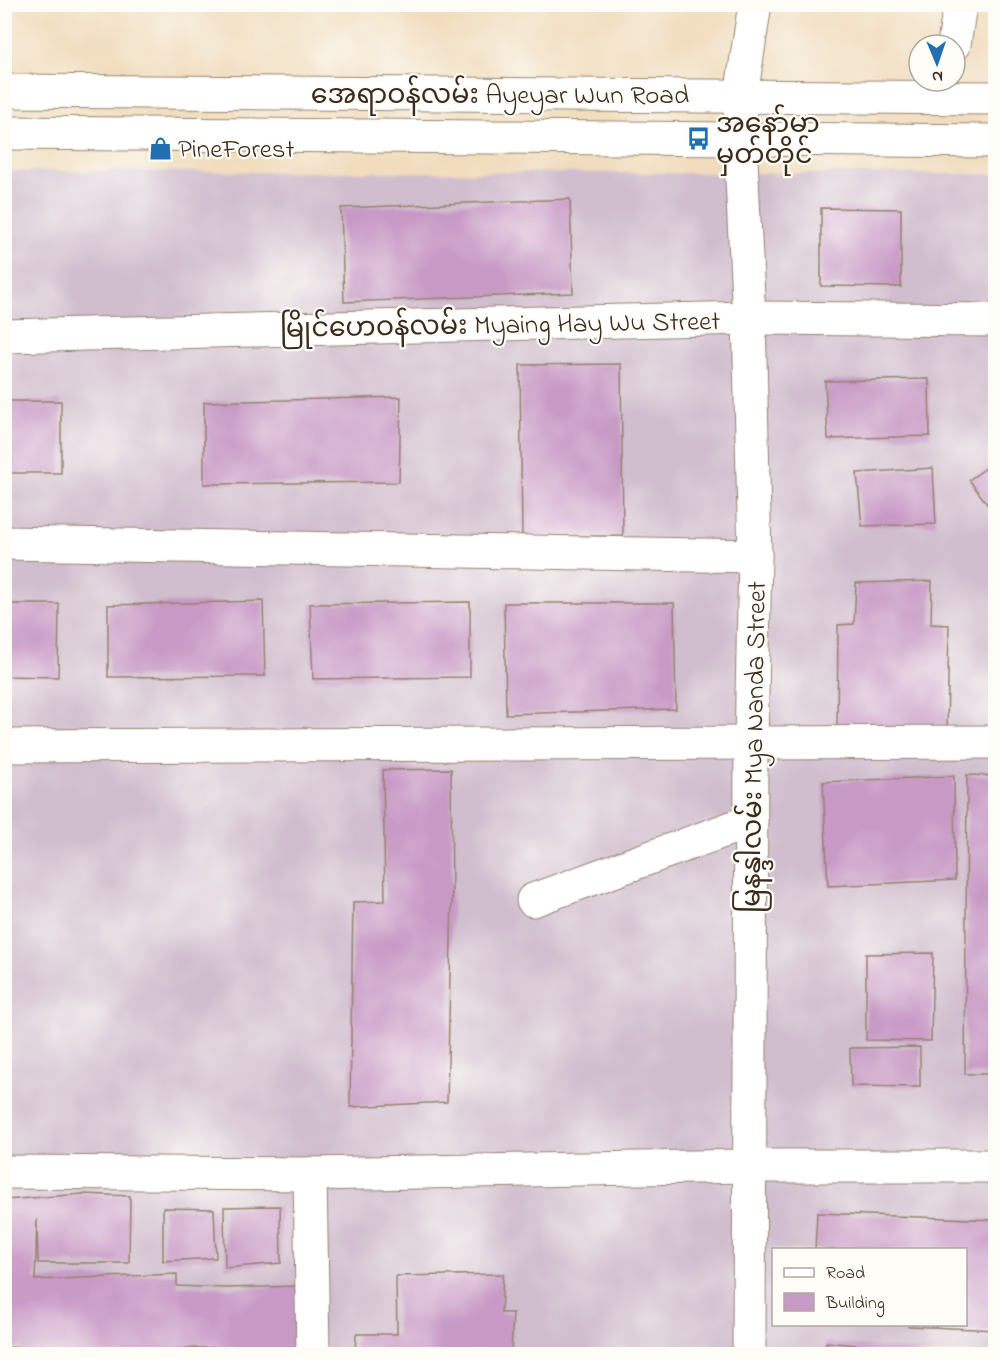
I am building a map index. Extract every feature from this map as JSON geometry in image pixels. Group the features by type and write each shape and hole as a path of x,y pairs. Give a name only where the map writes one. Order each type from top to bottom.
{"street":[{"name":"မြနန္ဒါလမ်း Mya Nanda Street","path":"749,1354 751,821 755,556 749,318 740,139 741,96 755,4"},
{"path":"956,33 960,4"},
{"name":"အေရာဝန်လမ်း Ayeyar Wun Road","path":"4,91 741,96 907,90"},
{"name":"အေရာဝန်လမ်း Ayeyar Wun Road","path":"967,93 996,98"},
{"name":"အေရာဝန်လမ်း Ayeyar Wun Road","path":"4,133 996,141"},
{"name":"မြိုင်ဟေဝန်လမ်း Myaing Hay Wu Street","path":"4,336 749,318 996,320"},
{"path":"4,543 755,556"},
{"path":"4,746 996,742"},
{"path":"533,900 751,821"},
{"path":"4,1172 310,1174 750,1166 996,1166"},
{"path":"310,1174 313,1354"}],"shaded area":[{"path":"5,171 995,174 995,1354 5,1354"}],"building":[{"path":"570,199 573,293 344,302 341,208"},
{"path":"821,208 901,209 901,287 821,286"},
{"path":"621,364 623,536 522,537 520,365"},
{"path":"929,379 930,436 828,439 825,381"},
{"path":"401,397 399,482 204,484 204,402"},
{"path":"4,401 61,401 61,473 4,473"},
{"path":"996,461 996,516 969,480"},
{"path":"933,468 936,524 862,526 857,473"},
{"path":"932,581 931,624 949,625 947,732 837,732 838,625 854,624 856,583"},
{"path":"263,601 265,676 108,677 108,605"},
{"path":"470,602 470,677 313,679 310,604"},
{"path":"504,603 674,603 676,709 506,714"},
{"path":"4,604 59,604 58,677 4,676"},
{"path":"451,769 452,898 447,1102 350,1107 353,902 385,901 383,770"},
{"path":"967,775 996,776 996,1074 965,1074"},
{"path":"954,776 955,880 828,886 823,782"},
{"path":"933,953 931,1041 866,1040 866,954"},
{"path":"920,1047 920,1087 851,1086 850,1048"},
{"path":"83,1194 130,1196 129,1263 38,1263 37,1219 35,1280 177,1274 177,1286 226,1288 298,1286 298,1354 228,1354 224,1347 177,1349 177,1354 22,1354 22,1347 4,1348 5,1200"},
{"path":"280,1206 281,1263 225,1268 224,1207"},
{"path":"163,1208 214,1209 216,1258 163,1261"},
{"path":"817,1213 996,1220 996,1330 908,1326 967,1326 967,1248 815,1248"},
{"path":"503,1274 501,1313 513,1313 511,1354 355,1354 356,1334 397,1334 396,1276"},
{"path":"826,1342 935,1353 825,1354"}],"place":[{"name":"အနော်မာ မှတ်တိုင်","path":"698,139"},
{"name":"PineForest","path":"160,148"}]}
